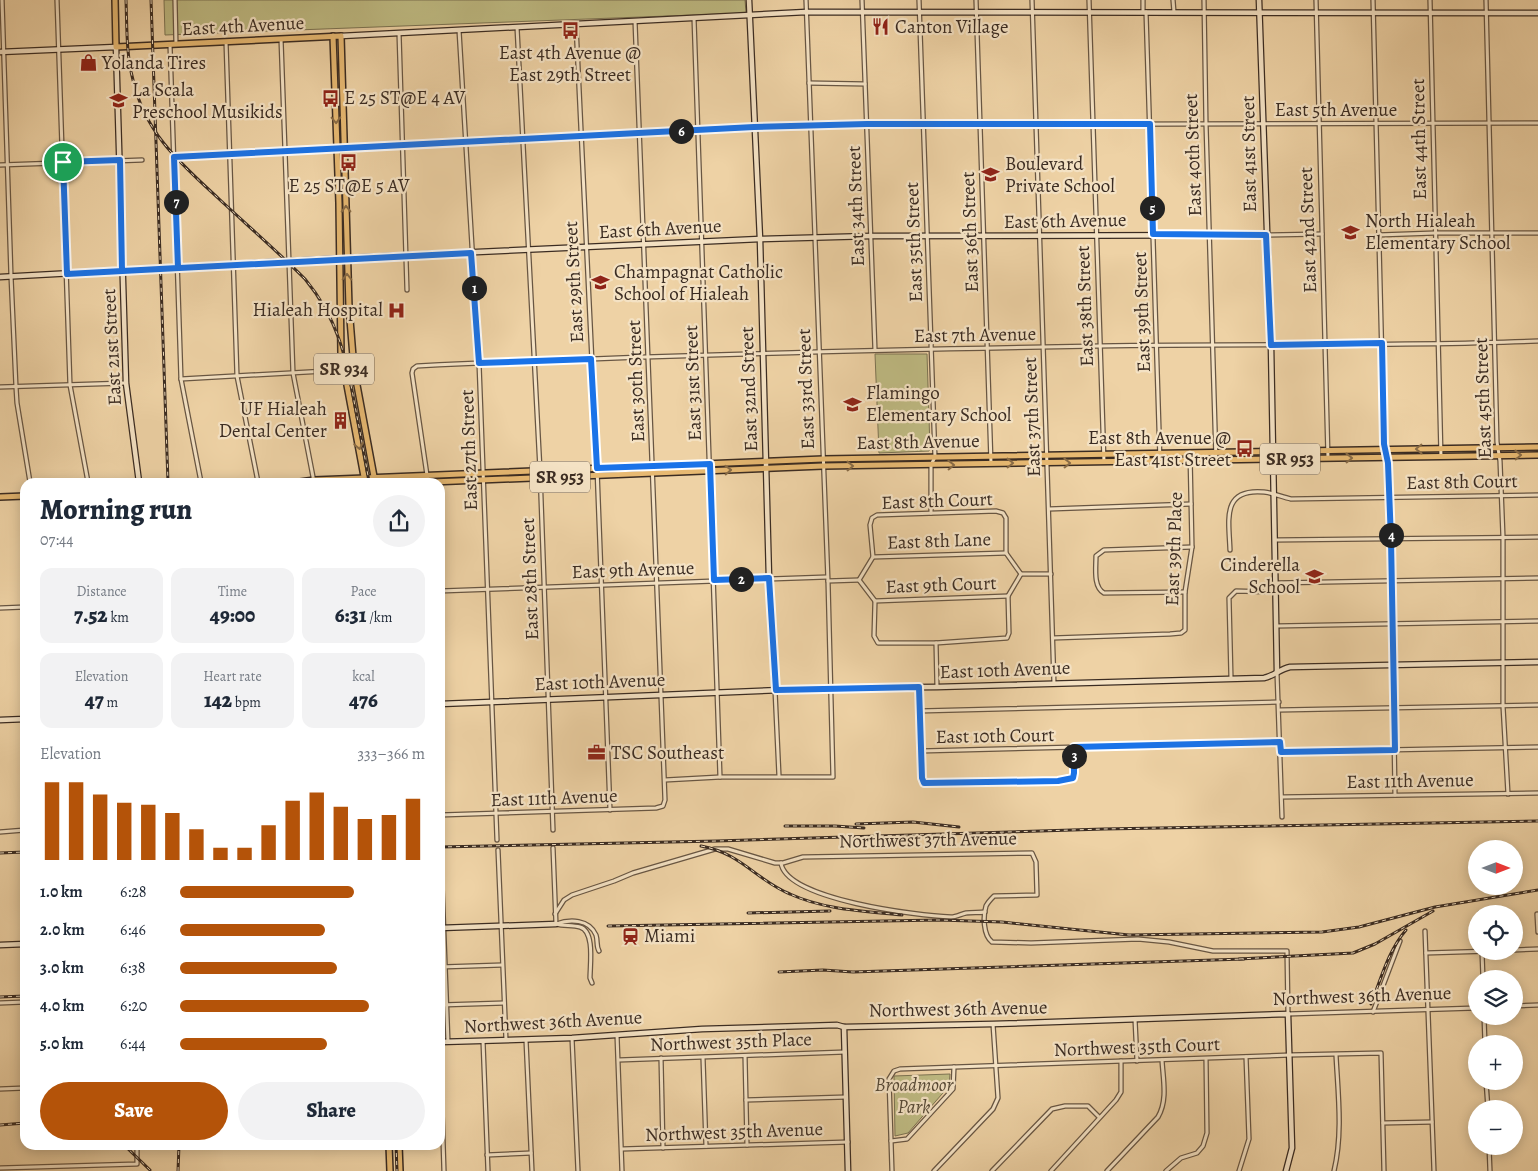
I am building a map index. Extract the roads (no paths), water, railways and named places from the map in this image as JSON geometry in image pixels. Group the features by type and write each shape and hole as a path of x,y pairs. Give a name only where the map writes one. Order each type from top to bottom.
{"main road":[{"name":"East 21st Street","path":"114,0 116,47"},
{"name":"SR 934","path":"333,36 340,258 340,339 365,478"},
{"name":"East 4th Avenue","path":"116,47 341,36"},
{"name":"SR 934","path":"341,36 348,295 354,369 375,478"},
{"name":"East 8th Avenue","path":"396,478 427,475 823,459 1538,447"},
{"name":"East 8th Avenue","path":"445,482 823,466 1538,455"},
{"path":"0,497 20,496"},
{"path":"389,1150 390,1171"},
{"path":"399,1150 400,1171"}],"street":[{"path":"2,0 2,52 16,387 29,478"},
{"path":"57,0 70,385 87,478"},
{"path":"175,0 176,45"},
{"name":"East 32nd Street","path":"749,0 760,239 769,578 779,776"},
{"name":"East 33rd Street","path":"779,776 834,777 806,0"},
{"name":"East 34th Street","path":"862,0 875,350"},
{"name":"East 35th Street","path":"919,0 935,457"},
{"name":"East 36th Street","path":"976,0 991,464"},
{"name":"East 37th Street","path":"1032,0 1054,684"},
{"name":"East 38th Street","path":"1089,0 1104,462"},
{"name":"East 39th Street","path":"1143,0 1150,124 1160,461"},
{"path":"1173,0 1174,12"},
{"name":"East 40th Street","path":"1204,0 1216,460"},
{"name":"East 41st Street","path":"1259,0 1271,345 1272,459 1276,540 1277,672 1280,710 1282,816"},
{"name":"East 42nd Street","path":"1316,0 1328,458"},
{"path":"1373,0 1385,450 1390,497 1395,795"},
{"name":"East 44th Street","path":"1430,0 1441,457"},
{"name":"East 45th Street","path":"1486,0 1491,232 1503,537 1504,706 1508,794"},
{"name":"East 4th Avenue","path":"341,36 806,12 1538,13"},
{"name":"East 31st Street","path":"694,17 720,777"},
{"name":"East 30th Street","path":"635,20 665,800"},
{"name":"East 29th Street","path":"576,23 597,468 604,697 610,810"},
{"name":"East 28th Street","path":"517,26 540,470 553,830"},
{"name":"East 27th Street","path":"459,29 479,363 497,840"},
{"path":"400,32 408,290"},
{"path":"281,39 293,373 313,478"},
{"path":"226,42 237,376 257,478"},
{"path":"170,45 181,380 200,478"},
{"name":"East 4th Avenue","path":"2,52 116,47"},
{"name":"East 21st Street","path":"116,47 126,383 138,478"},
{"path":"809,83 865,84"},
{"name":"East 5th Avenue","path":"174,157 581,135 810,125 1538,122"},
{"path":"0,165 142,160"},
{"path":"1378,235 1491,232 1538,233"},
{"name":"East 6th Avenue","path":"0,276 760,239 871,236 985,237 1153,234 1322,234"},
{"name":"East 7th Avenue","path":"427,475 412,373 417,366 648,356 706,356 818,350 1382,343 1438,344 1538,341"},
{"path":"181,380 344,370"},
{"path":"0,388 126,383"},
{"name":"East 39th Place","path":"1053,638 1170,634 1181,633 1186,630 1185,592 1192,548 1190,453"},
{"path":"931,512 930,465 935,457"},
{"name":"East 8th Court","path":"1230,550 1229,512 1232,502 1237,496 1243,494 1264,492 1291,499 1538,495"},
{"path":"1049,509 1191,504"},
{"name":"East 8th Court","path":"873,557 870,525 872,518 877,515 996,510 1003,512 1006,518 1006,553"},
{"path":"1276,540 1538,537"},
{"path":"1185,592 1104,594 1097,586 1096,556 1104,550 1192,548"},
{"path":"1006,553 1021,574"},
{"name":"East 8th Lane","path":"873,557 1006,553"},
{"path":"873,557 858,580 874,601 874,636 878,643 936,643 1007,638 1009,633 1008,596 1021,574"},
{"path":"1021,574 1051,574"},
{"name":"East 9th Avenue","path":"445,591 769,578 858,580"},
{"path":"1276,583 1538,578"},
{"path":"1231,678 1229,598 1236,591 1276,592"},
{"name":"East 9th Court","path":"874,601 1008,596"},
{"path":"0,608 20,607"},
{"path":"1277,626 1538,621"},
{"path":"936,643 937,687"},
{"name":"East 10th Avenue","path":"445,704 831,688 1264,678 1271,676 1282,668 1290,667 1538,662"},
{"path":"919,687 922,778 924,783 1058,781 1073,778 1074,747"},
{"path":"919,711 1279,702"},
{"path":"1280,710 1538,705"},
{"path":"0,720 20,719"},
{"name":"East 10th Court","path":"921,751 1280,742"},
{"path":"1281,752 1538,747"},
{"path":"665,780 779,776"},
{"name":"East 11th Avenue","path":"1282,796 1538,793"},
{"name":"East 11th Avenue","path":"445,815 656,808 663,806 665,800"},
{"path":"0,832 20,830"},
{"path":"553,848 556,924"},
{"name":"Northwest 37th Avenue","path":"555,914 562,902 572,895 633,873 710,850 726,849 781,863 803,857 1032,853 1036,862 1037,895 994,896 987,904 985,912"},
{"path":"498,850 506,1040"},
{"path":"781,863 782,869 798,885 849,902 910,913 944,916 985,912 986,935 996,943 1138,939 1173,942 1209,951 1287,950 1292,1148 1286,1171"},
{"path":"1537,914 1538,932"},
{"path":"556,924 563,922 585,924 592,929 599,951"},
{"path":"445,928 556,924 580,927 588,932 590,939 590,978 592,983"},
{"path":"1425,931 1434,1171"},
{"path":"1373,1012 1400,941"},
{"path":"0,945 20,944"},
{"path":"1523,950 1538,949"},
{"path":"1426,953 1468,952"},
{"path":"448,1042 445,967 502,966"},
{"path":"0,1003 20,1002"},
{"path":"447,1005 504,1003"},
{"path":"1523,1006 1538,1005"},
{"name":"Northwest 36th Avenue","path":"448,1042 572,1038 712,1029 836,1025 844,1027 993,1024 1468,1008"},
{"path":"1135,1018 1137,1061"},
{"path":"934,1171 992,1109 998,1098 993,1024"},
{"path":"844,1027 848,1171"},
{"path":"617,1034 622,1171"},
{"path":"572,1038 578,1171"},
{"path":"526,1040 532,1171"},
{"path":"483,1041 488,1171"},
{"name":"Northwest 35th Place","path":"619,1060 845,1052"},
{"path":"1334,1171 1339,1151 1340,1130 1336,1054"},
{"name":"Northwest 35th Court","path":"891,1142 889,1079 894,1071 900,1069 1290,1055 1380,1054 1383,1123"},
{"path":"744,1056 747,1145"},
{"path":"1239,1171 1249,1139 1246,1057"},
{"path":"660,1058 664,1148"},
{"path":"703,1058 706,1146"},
{"path":"1166,1171 1180,1158 1197,1153 1204,1146 1207,1133 1206,1059"},
{"path":"1107,1171 1158,1117 1164,1108 1162,1060"},
{"path":"1051,1171 1116,1100 1121,1092 1121,1061"},
{"path":"892,1171 891,1142 906,1139 953,1088 954,1067"},
{"path":"0,1089 20,1088"},
{"path":"746,1100 846,1097"},
{"path":"992,1171 1052,1109 1065,1106 1088,1106 1099,1117"},
{"path":"1384,1171 1383,1123 1432,1122"},
{"name":"Northwest 35th Avenue","path":"622,1149 848,1142"},
{"path":"0,1168 137,1164 137,1150"},
{"path":"443,1150 444,1171"},
{"path":"487,1155 531,1153"},
{"path":"1489,1155 1490,1171"},
{"path":"56,1166 56,1171"}],"railway":[{"path":"126,0 127,40 133,80 146,116 155,131 190,172 305,279 333,324 348,371 368,478"},
{"path":"151,0 168,478"},
{"path":"445,847 1104,829 1538,821"},
{"path":"856,824 913,822 959,827"},
{"path":"785,826 864,828"},
{"path":"701,846 727,854 767,882 803,899 831,907 902,915"},
{"path":"0,853 20,852"},
{"path":"608,926 939,920 1002,922 1129,935 1322,932 1359,927 1435,907 1538,890"},
{"path":"748,913 830,911"},
{"path":"1239,959 1353,953 1375,944 1433,911"},
{"path":"1371,1004 1394,947 1406,930"},
{"path":"779,972 823,970 853,972 1244,959"},
{"path":"0,997 20,996"},
{"path":"0,1125 20,1123"},
{"path":"129,1150 150,1170"},
{"path":"178,1171 179,1150"},
{"path":"396,1150 397,1171"}],"place":[{"name":"Canton Village","path":"881,27"},
{"name":"East 4th Avenue @ East 29th Street","path":"570,30"},
{"name":"Yolanda Tires","path":"88,63"},
{"name":"E 25 ST@E 4 AV","path":"330,98"},
{"name":"La Scala Preschool Musikids","path":"118,101"},
{"name":"E 25 ST@E 5 AV","path":"349,163"},
{"name":"Boulevard Private School","path":"991,175"},
{"name":"North Hialeah Elementary School","path":"1351,232"},
{"name":"Champagnat Catholic School of Hialeah","path":"600,283"},
{"name":"Hialeah Hospital","path":"397,310"},
{"name":"Flamingo Elementary School","path":"852,404"},
{"name":"UF Hialeah Dental Center","path":"341,420"},
{"name":"East 8th Avenue @ East 41st Street","path":"1245,449"},
{"name":"Cinderella School","path":"1314,576"},
{"name":"TSC Southeast","path":"597,753"},
{"name":"Miami","path":"630,936"}],"park label":[{"name":"Broadmoor Park","path":"914,1096"}]}
